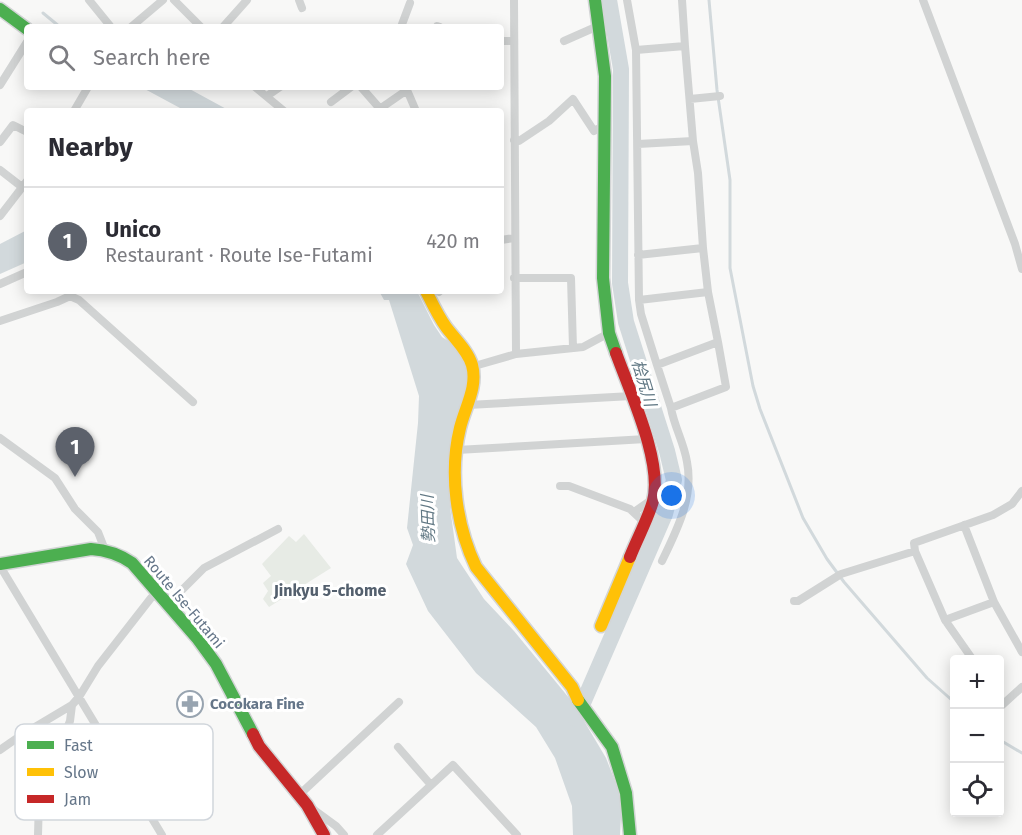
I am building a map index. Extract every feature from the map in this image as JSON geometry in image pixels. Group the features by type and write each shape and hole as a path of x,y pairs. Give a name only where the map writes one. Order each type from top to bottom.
{"street":[{"path":"89,0 109,24"},
{"path":"135,24 163,0"},
{"path":"174,0 198,24"},
{"path":"226,24 247,0"},
{"path":"514,0 516,354"},
{"path":"595,0 605,76 603,278 609,333 632,396 656,476 654,498 601,626"},
{"path":"627,0 636,50 639,300 641,314 686,456 689,479 681,522 662,561"},
{"path":"671,408 726,387 708,292 682,0"},
{"path":"923,0 1015,244 1022,269"},
{"path":"402,24 410,3"},
{"path":"0,9 24,27"},
{"path":"564,41 598,26"},
{"path":"504,40 514,41"},
{"path":"636,50 685,46"},
{"path":"0,86 24,47"},
{"path":"76,108 86,90"},
{"path":"259,90 281,108"},
{"path":"267,96 276,90"},
{"path":"331,102 347,90"},
{"path":"364,90 381,108"},
{"path":"383,108 407,90 415,108"},
{"path":"690,99 717,96"},
{"path":"514,140 519,141 549,121 573,99 594,131 605,125"},
{"path":"0,142 13,125 24,130"},
{"path":"638,144 693,141"},
{"path":"0,170 24,183"},
{"path":"0,216 24,185"},
{"path":"504,240 514,238"},
{"path":"638,255 703,248"},
{"path":"0,284 24,273"},
{"path":"514,278 571,278 573,348"},
{"path":"639,300 708,292"},
{"path":"435,294 443,324 472,364 473,385 460,426 457,450 459,521 471,557 488,582 572,687 575,696 612,747 626,793 630,835"},
{"path":"0,321 70,296 80,300 193,402"},
{"path":"472,364 478,365 516,354 583,347 609,333"},
{"path":"657,365 717,342"},
{"path":"468,405 632,396"},
{"path":"0,438 56,478 75,509 98,532 105,550"},
{"path":"457,450 646,439"},
{"path":"560,486 569,486 634,512 644,522"},
{"path":"970,655 945,620 915,551 914,543 993,515 1012,504 1022,491"},
{"path":"634,512 654,498"},
{"path":"964,525 994,602 1022,652"},
{"path":"168,604 204,568 278,529"},
{"name":"Route Ise-Futami","path":"0,565 76,550 105,550 120,555 132,563 209,653 259,746 307,805 324,835"},
{"path":"794,601 798,601 838,576 915,551"},
{"path":"0,565 95,724"},
{"path":"40,724 72,705 151,598 159,593"},
{"path":"945,620 994,602"},
{"path":"1004,700 1022,687"},
{"path":"299,795 399,702"},
{"path":"69,724 72,705"},
{"path":"0,750 15,740"},
{"path":"398,747 431,785"},
{"path":"377,835 453,765 517,835"},
{"path":"307,805 336,826 344,835"},
{"path":"38,820 38,835"},
{"path":"153,820 162,835"}],"shaded area":[{"path":"304,534 331,568 269,607 263,599 268,591 263,583 271,576 262,564 289,536 296,542"}],"water":[{"path":"147,90 192,90 224,108 180,108"},
{"path":"24,232 24,263 0,274 0,244"},
{"name":"勢田川","path":"381,294 418,294 442,337 453,344 466,363 468,385 449,470 450,507 457,558 484,599 514,631 574,704 606,758 622,799 620,835 573,835 572,806 555,758 536,727 476,673 428,611 406,564 413,545 407,528 419,396 389,300 384,300"}],"waterway":[{"name":"桧尻川","path":"576,719 665,514 674,480 626,322 620,283 621,69 609,0"},
{"path":"709,0 717,90 730,180 730,268 753,386 760,409 803,518 827,559 927,678 950,698"},
{"path":"43,13 56,24"},
{"path":"1004,742 1022,753"}],"traffic: fast":[{"path":"595,0 605,76 603,278 609,333 616,353"},
{"path":"0,9 24,27"},
{"path":"0,564 91,549 113,553 132,563 197,638 216,664 253,734"},
{"path":"578,700 612,747 626,793 630,835"}],"traffic: slow":[{"path":"428,294 443,323 468,355 472,365 472,389 460,428 455,463 456,499 469,551 476,567 572,687 578,700"},
{"path":"601,626 630,557"}],"traffic: jam":[{"path":"616,353 644,427 655,485 651,508 630,557"},
{"path":"253,734 259,746 307,805 324,835"}],"place":[{"name":"Unico","path":"75,477"},
{"name":"Cocokara Fine","path":"190,704"}],"district":[{"name":"Jinkyu 5-chome","path":"330,590"}]}
